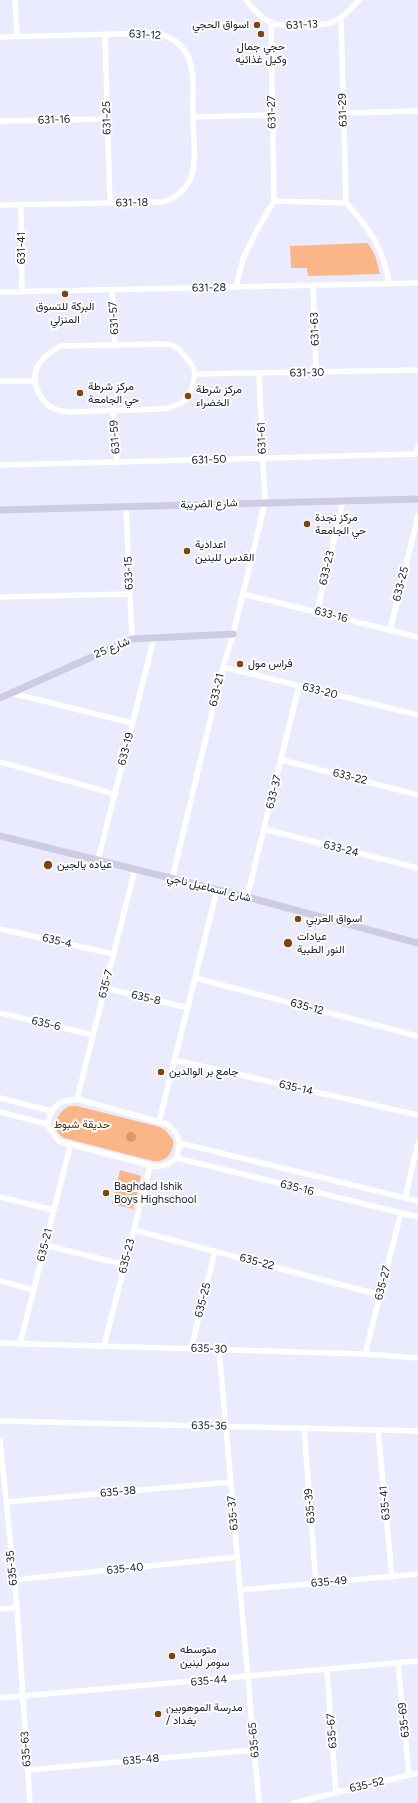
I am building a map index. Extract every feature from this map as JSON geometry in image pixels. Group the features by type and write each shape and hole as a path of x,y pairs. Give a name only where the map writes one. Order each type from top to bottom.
{"street":[{"path":"16,0 17,36"},
{"name":"631-13","path":"246,0 250,6 270,22 282,26 329,23 341,18 359,0"},
{"name":"631-29","path":"341,18 346,203"},
{"name":"631-27","path":"270,22 274,201"},
{"name":"631-12","path":"0,36 158,33 171,38 182,46 190,56 192,68 192,117"},
{"name":"631-25","path":"105,34 110,203"},
{"path":"344,113 418,111"},
{"path":"192,117 272,115"},
{"name":"631-18","path":"0,205 164,202 176,197 189,183 193,172 192,117"},
{"name":"631-16","path":"0,121 107,118"},
{"path":"236,287 243,259 257,230 274,201 346,203 363,221 377,243 386,265 389,283"},
{"name":"631-41","path":"21,204 22,292"},
{"name":"631-28","path":"0,292 418,283"},
{"name":"631-63","path":"313,285 316,373"},
{"name":"631-57","path":"112,290 116,345"},
{"path":"172,345 188,359 195,374 190,394 186,399 175,406 159,409 113,411 69,412 56,410 48,405 34,381 38,365 42,359 60,346 172,345"},
{"name":"631-30","path":"195,374 418,370"},
{"name":"631-61","path":"260,374 265,503"},
{"path":"0,381 34,381"},
{"name":"631-59","path":"113,411 117,463"},
{"path":"417,454 418,446"},
{"name":"631-50","path":"0,465 417,454"},
{"name":"شارع الضريبة","path":"0,510 418,499"},
{"name":"633-23","path":"317,612 343,501"},
{"name":"633-21","path":"172,879 223,667 233,634 265,503"},
{"name":"633-15","path":"126,507 132,639"},
{"name":"633-25","path":"390,630 418,516"},
{"path":"0,597 129,594"},
{"name":"633-16","path":"243,594 418,637"},
{"name":"شارع 25","path":"0,698 132,639 233,634"},
{"name":"633-19","path":"98,860 154,638"},
{"name":"633-20","path":"223,667 418,716"},
{"name":"633-37","path":"247,897 282,760 299,686"},
{"path":"11,693 132,723"},
{"name":"633-22","path":"282,760 418,795"},
{"path":"0,762 115,794"},
{"name":"633-24","path":"264,829 418,868"},
{"name":"شارع اسماعيل ناجي","path":"0,836 247,897 418,943"},
{"name":"635-7","path":"77,1099 134,869"},
{"path":"159,1122 216,890"},
{"name":"635-4","path":"0,928 113,954"},
{"name":"635-12","path":"195,978 418,1036"},
{"name":"635-8","path":"105,988 188,1008"},
{"name":"635-6","path":"0,1013 93,1035"},
{"name":"635-14","path":"174,1060 418,1115"},
{"path":"0,1098 51,1111"},
{"path":"0,1112 47,1124 58,1141 70,1146 150,1166 157,1167 168,1164 177,1158 180,1144 177,1134 168,1124 77,1099 65,1100 56,1105 51,1111 47,1124"},
{"path":"405,1198 418,1143"},
{"name":"635-16","path":"180,1144 418,1201"},
{"name":"635-21","path":"20,1344 70,1146"},
{"name":"635-16","path":"177,1158 418,1217"},
{"name":"635-23","path":"104,1346 150,1166"},
{"path":"0,1197 53,1210"},
{"name":"635-27","path":"365,1354 401,1213"},
{"name":"635-22","path":"134,1230 380,1295"},
{"path":"45,1245 125,1265"},
{"name":"635-25","path":"191,1349 215,1251"},
{"path":"0,1281 34,1290"},
{"name":"635-30","path":"0,1343 365,1354 418,1358"},
{"name":"635-37","path":"219,1350 248,1677"},
{"name":"635-36","path":"0,1421 418,1431"},
{"name":"635-39","path":"304,1428 316,1583"},
{"name":"635-41","path":"378,1430 392,1577"},
{"name":"635-35","path":"0,1440 17,1608 22,1696"},
{"name":"635-38","path":"6,1502 231,1482"},
{"name":"635-40","path":"13,1580 237,1557"},
{"name":"635-49","path":"240,1590 418,1574"},
{"path":"0,1609 17,1608"},
{"name":"635-44","path":"0,1698 398,1664 418,1661"},
{"name":"635-69","path":"398,1664 410,1775"},
{"name":"635-67","path":"327,1670 336,1793"},
{"name":"635-65","path":"248,1677 259,1803"},
{"name":"635-63","path":"22,1696 30,1803"},
{"name":"635-48","path":"28,1770 254,1750"},
{"name":"635-52","path":"294,1803 418,1773"}],"green space":[{"path":"368,243 375,255 380,274 308,276 307,268 291,268 290,246"},
{"name":"حديقة شبوط","path":"69,1106 77,1106 160,1127 166,1131 173,1140 171,1153 162,1160 153,1161 64,1138 57,1130 56,1121 64,1109"},
{"path":"120,1170 141,1176 133,1209 112,1204"}],"shaded area":[{"path":"129,1132 133,1132 135,1133 135,1141 129,1142 126,1139 126,1135"}],"place":[{"name":"اسواق الحجي","path":"257,25"},
{"name":"حجي جمال وكيل غذائيه","path":"261,34"},
{"name":"البركة للتسوق المنزلي","path":"65,294"},
{"name":"مركز شرطة حي الجامعة","path":"80,393"},
{"name":"مركز شرطة الخضراء","path":"188,396"},
{"name":"مركز نجدة حي الجامعة","path":"307,524"},
{"name":"اعدادية القدس للبنين","path":"187,551"},
{"name":"فراس مول","path":"240,664"},
{"name":"عياده يالجين","path":"48,865"},
{"name":"اسواق العربي","path":"298,919"},
{"name":"عيادات النور الطبية","path":"288,943"},
{"name":"جامع بر الوالدين","path":"161,1072"},
{"name":"Baghdad Ishik Boys Highschool","path":"106,1193"},
{"name":"متوسطه سومر لبنين","path":"172,1656"},
{"name":"مدرسة الموهوبين / بغداد","path":"158,1714"}]}
